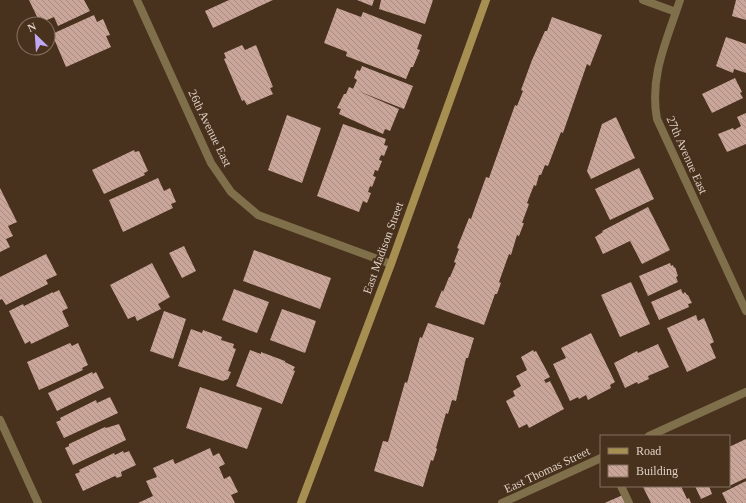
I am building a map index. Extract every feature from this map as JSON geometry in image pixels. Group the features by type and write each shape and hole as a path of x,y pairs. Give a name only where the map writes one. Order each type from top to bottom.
{"main road":[{"name":"East Madison Street","path":"301,503 486,0"}],"street":[{"name":"26th Avenue East","path":"137,0 211,163 231,192 258,215 390,264"},
{"path":"643,0 676,12"},
{"name":"27th Avenue East","path":"680,0 661,55 655,82 654,96 657,119 746,311"},
{"path":"651,435 746,392"},
{"path":"0,420 38,503"},
{"name":"East Thomas Street","path":"502,503 600,458"},
{"path":"622,487 629,503"}],"building":[{"path":"29,0 84,0 90,11 58,26 56,16 37,16"},
{"path":"229,0 273,0 213,28 205,11"},
{"path":"357,0 374,0 372,6"},
{"path":"381,0 433,0 425,24 379,9"},
{"path":"736,0 746,0 746,20 732,16"},
{"path":"337,8 361,17 363,12 422,35 417,49 420,50 406,79 346,56 347,52 324,43"},
{"path":"94,15 97,22 103,19 110,35 106,36 111,47 66,67 56,43 56,32"},
{"path":"552,17 602,35 590,66 587,64 563,133 561,132 548,166 545,165 541,175 539,175 536,186 534,185 527,203 529,204 522,223 524,223 519,236 517,235 511,255 509,254 499,282 501,283 497,294 495,294 484,325 435,307 456,263 454,262 459,249 457,248 469,218 471,219 486,177 489,178 515,105 517,106 523,91 521,90 532,60 545,31 547,31"},
{"path":"726,37 746,44 746,73 734,69 733,73 716,66"},
{"path":"242,45 245,50 256,45 273,87 270,88 273,94 247,105 244,100 242,101 224,59 226,58 224,53"},
{"path":"362,66 413,86 404,109 353,89 357,80 354,78 357,70 360,71"},
{"path":"735,78 742,92 740,93 743,98 712,113 702,94"},
{"path":"349,87 399,109 390,131 385,129 383,134 339,114 341,109 337,108"},
{"path":"746,113 746,144 727,152 718,134 733,128 734,130 741,126 737,117"},
{"path":"287,115 321,128 302,183 268,170"},
{"path":"616,117 635,158 591,179 587,171 602,124"},
{"path":"343,124 386,139 384,145 388,146 384,156 381,155 379,160 382,161 378,171 375,170 373,176 376,177 372,187 370,186 368,192 371,193 367,203 363,201 359,212 317,196"},
{"path":"134,150 135,152 139,151 148,171 144,173 145,175 104,194 92,170"},
{"path":"639,168 654,199 610,220 595,189"},
{"path":"158,178 164,191 170,188 176,202 171,204 173,208 123,232 109,200"},
{"path":"0,188 17,222 8,226 13,236 6,239 10,247 0,252"},
{"path":"648,207 670,250 642,264 630,241 603,254 595,237 603,232 602,231"},
{"path":"184,246 196,271 182,278 169,253"},
{"path":"254,250 331,278 320,309 243,281"},
{"path":"46,254 57,275 46,280 48,284 6,305 2,299 0,300 0,277"},
{"path":"152,263 170,297 158,304 161,309 137,321 135,316 128,319 110,285"},
{"path":"670,263 671,266 673,265 674,268 675,267 678,282 648,296 639,276"},
{"path":"631,282 650,324 620,337 601,295"},
{"path":"234,289 269,302 257,333 222,320"},
{"path":"681,289 683,294 685,292 688,295 692,303 688,304 689,307 659,320 651,302"},
{"path":"59,290 68,308 62,311 69,326 31,344 30,341 25,344 9,311"},
{"path":"282,309 316,321 305,353 270,340"},
{"path":"164,311 186,319 173,359 150,351"},
{"path":"696,315 698,321 704,318 714,342 710,344 716,358 687,372 667,328"},
{"path":"428,323 474,338 468,358 466,358 456,401 452,400 448,414 446,413 436,448 437,449 433,461 431,460 423,487 374,471 383,441 388,442 405,382 407,383 420,337 422,338"},
{"path":"191,329 202,333 203,330 222,337 221,340 234,344 233,348 236,349 228,371 231,372 228,379 223,381 178,366"},
{"path":"591,333 615,382 610,385 611,388 588,400 586,395 579,399 578,397 570,401 553,364 566,358 561,348"},
{"path":"70,343 72,346 78,343 88,365 82,368 83,370 39,390 27,362"},
{"path":"658,344 669,367 648,376 649,379 638,384 637,382 625,388 614,363 637,351 638,353"},
{"path":"250,350 261,354 261,352 285,361 295,367 293,370 295,371 282,404 236,386"},
{"path":"533,350 534,352 536,351 550,377 544,380 546,383 550,381 564,409 529,428 527,424 519,428 506,401 515,396 513,391 521,386 516,376 527,370 521,357"},
{"path":"92,372 93,374 96,372 104,388 57,411 48,393"},
{"path":"200,387 262,408 247,449 186,428"},
{"path":"110,397 118,413 64,438 56,422 61,420 60,418 96,400 97,403"},
{"path":"119,424 126,440 73,465 65,448 69,446 69,444 105,427"},
{"path":"746,439 746,478 730,486 730,447"},
{"path":"210,448 213,456 219,453 225,464 219,467 224,479 230,476 238,492 231,495 235,503 138,503 153,496 146,481 157,477 153,468 173,459 175,464"},
{"path":"123,451 124,453 129,451 136,465 121,472 122,476 117,478 115,476 83,491 75,474 80,472 79,470 114,453 115,455"},
{"path":"746,481 746,503 727,503 722,493"},
{"path":"643,487 681,487 687,499 689,498 691,503 651,503"},
{"path":"695,487 709,487 712,494 701,499"},
{"path":"623,495 627,503 605,503 609,501"}]}
